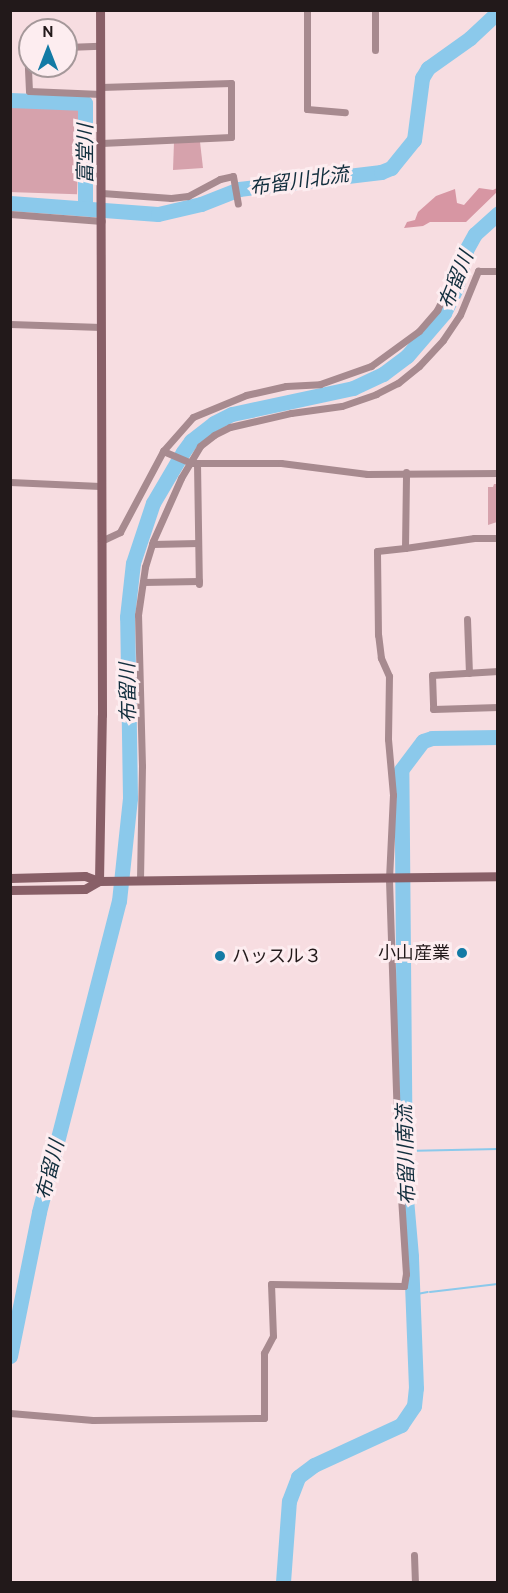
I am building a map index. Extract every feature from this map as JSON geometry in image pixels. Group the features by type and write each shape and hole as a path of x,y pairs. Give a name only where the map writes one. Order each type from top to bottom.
{"street":[{"path":"100,10 102,881"},
{"path":"307,10 307,109 345,112"},
{"path":"375,10 375,50"},
{"path":"78,46 100,46"},
{"path":"28,78 28,92 231,83 231,137 101,143"},
{"path":"102,195 171,198 188,196 220,179 233,176 237,202"},
{"path":"10,214 102,219"},
{"path":"101,541 120,532 165,452 192,417 246,395 286,386 320,384 349,376 371,366 419,331 437,310 453,278 457,256"},
{"path":"137,880 142,766 138,615 152,544 165,508 200,446 214,435 230,428 291,412 342,406 376,394 398,383 419,366 443,340 460,315 478,271 498,271"},
{"path":"10,324 101,327"},
{"path":"165,452 192,462 281,463 367,474 498,473"},
{"path":"143,582 199,583 192,462"},
{"path":"405,548 406,472"},
{"path":"10,482 100,486"},
{"path":"12,1413 93,1420 264,1418 264,1353 273,1336 271,1284 405,1286 398,1151 390,878 393,795 388,739 389,676 381,658 378,635 377,551 474,538 498,538"},
{"path":"152,544 198,543"},
{"path":"467,620 469,673"},
{"path":"498,671 432,675 433,709 498,706"},
{"path":"10,878 85,876 102,881 498,876"},
{"path":"10,890 85,889 102,881"},
{"path":"414,1555 415,1582"}],"shaded area":[{"path":"11,107 80,109 77,194 10,192"},
{"path":"174,142 200,142 203,168 173,170"},
{"path":"479,188 493,190 497,188 497,192 466,222 430,222 423,226 404,228 407,222 415,220 418,212 436,196 455,189 457,203 464,205"},
{"path":"497,484 497,522 488,525 488,487 493,487"}],"waterway":[{"name":"布留川北流","path":"10,203 158,214 201,204 239,189 381,172 391,168 414,140 422,78 428,68 470,38 498,12"},
{"name":"富堂川","path":"10,100 85,103 85,207"},
{"name":"布留川","path":"10,1356 39,1212 119,901 130,798 127,617 133,563 153,503 191,441 214,423 232,414 353,388 383,374 407,356 444,313 456,288 466,250 475,234 498,213"},
{"name":"布留川南流","path":"283,1582 289,1501 298,1477 314,1465 401,1425 414,1406 416,1388 411,1256 405,1187 401,770 423,741 432,738 498,737"},
{"path":"405,1151 498,1149"},
{"path":"430,1292 498,1284"},
{"path":"412,1295 428,1292"}],"place":[{"name":"小山産業","path":"462,953"},
{"name":"ハッスル３","path":"220,956"}]}
